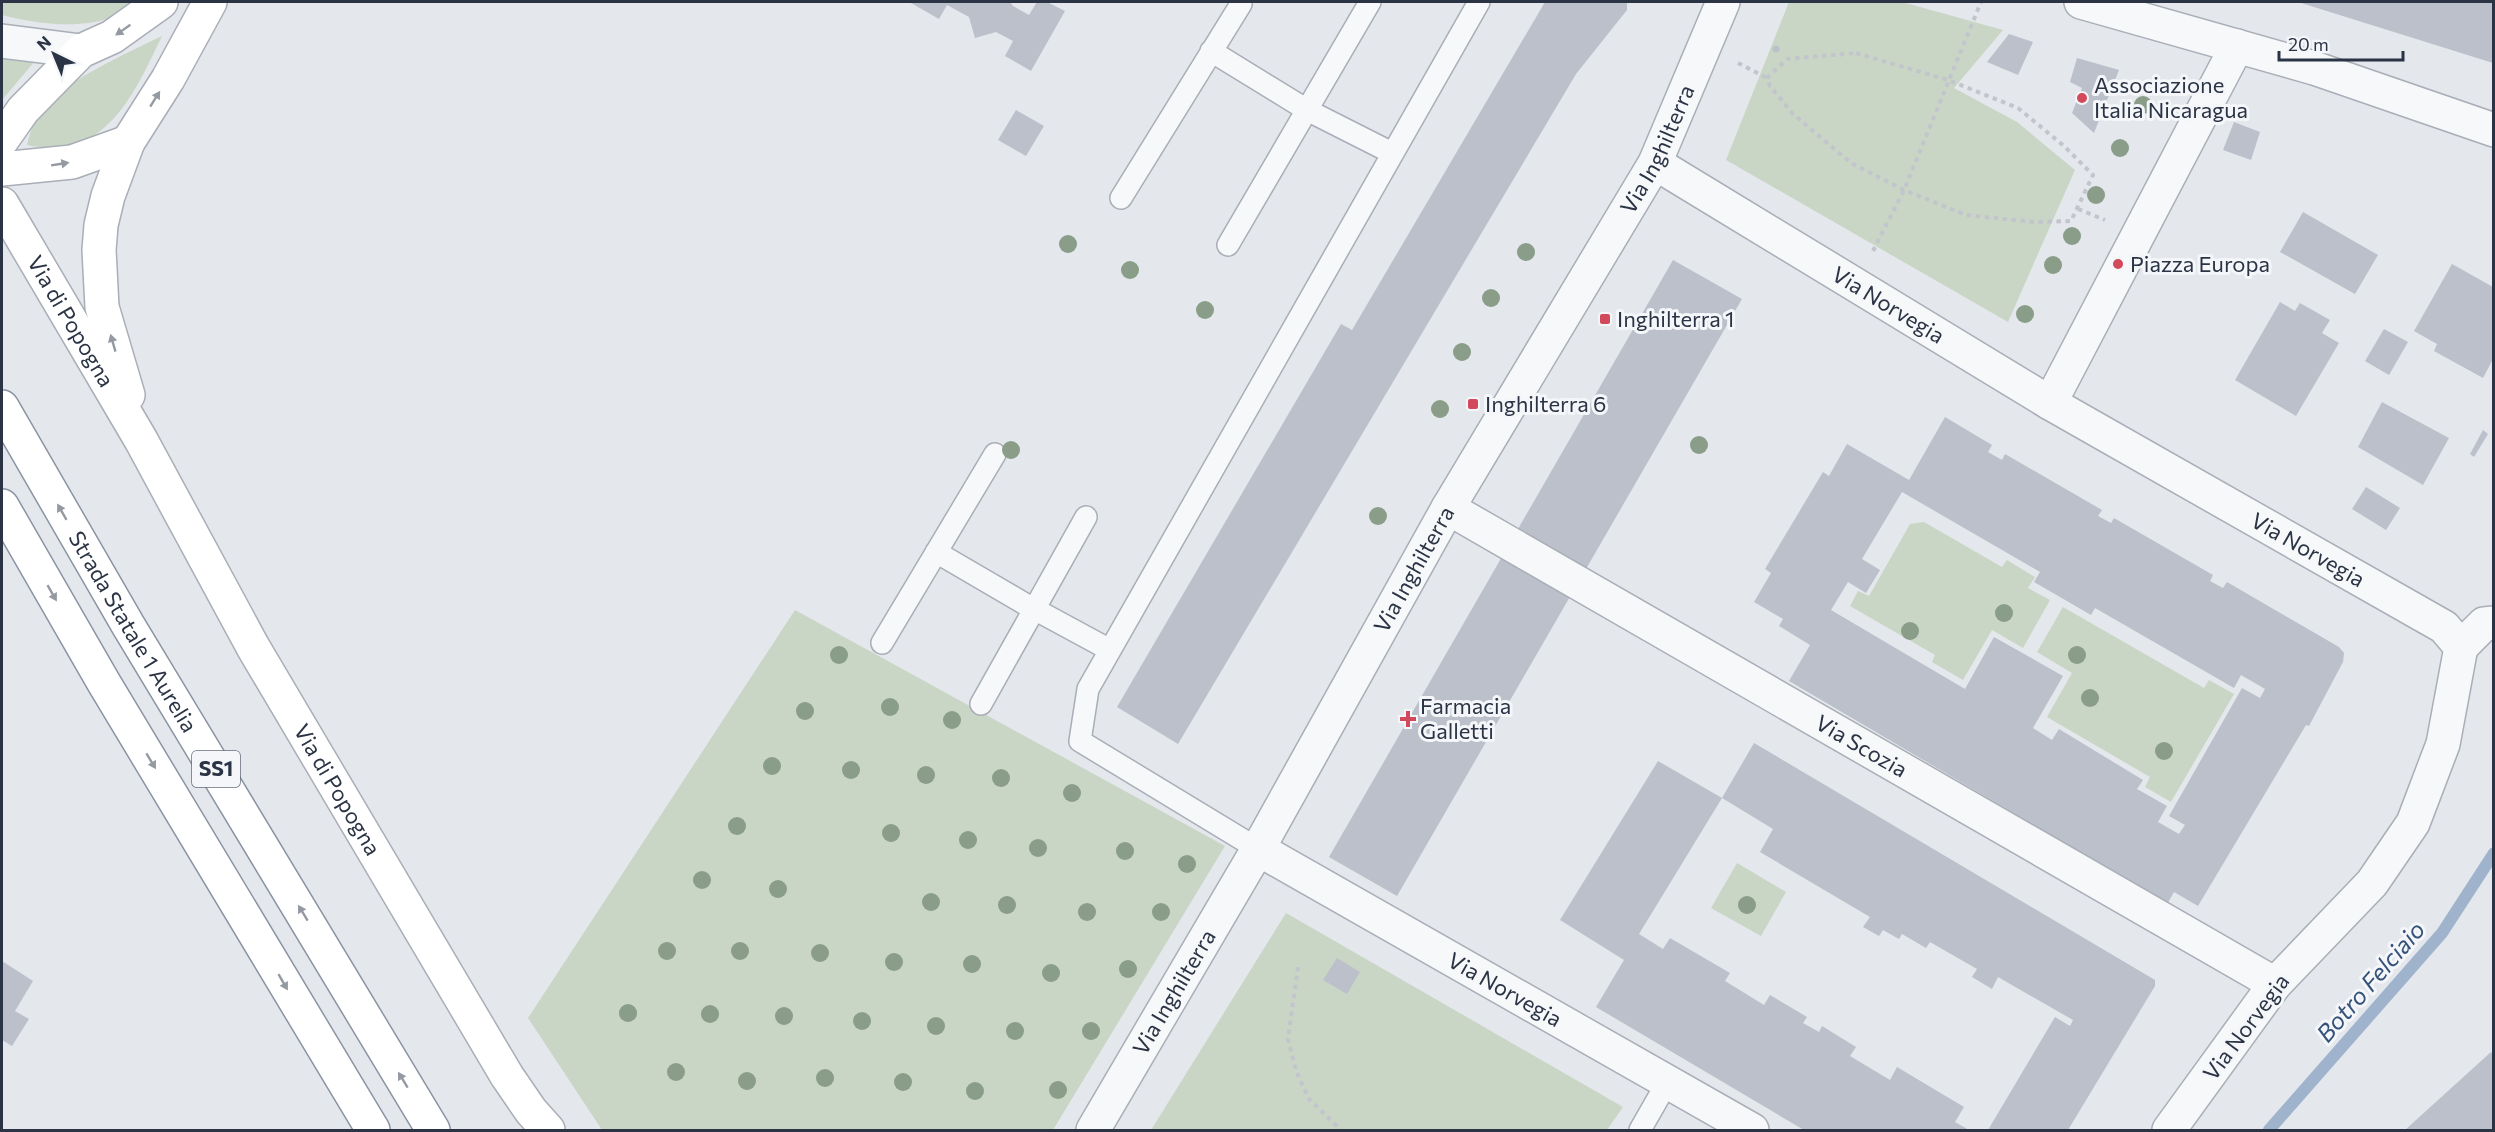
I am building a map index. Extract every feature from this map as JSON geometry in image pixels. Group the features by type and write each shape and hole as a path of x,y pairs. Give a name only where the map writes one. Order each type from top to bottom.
{"main road":[{"path":"2,140 23,110 81,51 112,37 161,2"},
{"name":"Via di Popogna","path":"141,440 102,307 99,280 101,225 108,196 128,142 168,79 210,2"},
{"path":"2,169 72,162 128,142"},
{"name":"Via di Popogna","path":"2,204 141,440 253,647 507,1076 548,1131"},
{"name":"Strada Statale 1 Aurelia","path":"2,407 128,625 433,1131"},
{"name":"SS1","path":"2,506 104,683 231,891 373,1131"}],"street":[{"name":"Via Inghilterra","path":"1093,1131 1258,849 1448,508 1655,163 1723,2"},
{"path":"2080,2 2314,68 2493,129"},
{"path":"2,41 81,51"},
{"path":"2050,403 2237,46"},
{"name":"Via Norvegia","path":"1655,163 2050,403 2445,627 2461,647 2443,744 2413,823 2372,883 2276,984 2169,1131"},
{"name":"Via Scozia","path":"1448,508 2276,984"},
{"path":"2461,647 2484,624 2493,623"},
{"name":"Via Norvegia","path":"1258,849 1752,1131"}],"lane":[{"path":"1228,244 1370,2"},
{"path":"1258,849 1080,741 1088,690 1479,2"},
{"path":"1121,198 1240,4"},
{"path":"1211,51 1307,110 1392,153"},
{"path":"882,643 995,454"},
{"path":"981,704 1036,610 1086,517"},
{"path":"936,552 1110,650"},
{"path":"1640,1131 1668,1081"}],"path":[{"path":"1856,285 1904,190 1982,2"},
{"path":"1856,53 1948,80 2018,108 2064,146 2093,175 2072,221 2034,222 1966,215 1904,190 1851,163 1794,114 1770,86 1767,78 1787,59 1856,53"},
{"path":"1298,967 1288,1038 1296,1071 1309,1099 1341,1131"}],"green space":[{"path":"2,2 140,2 116,16 102,20 59,24 2,15"},
{"path":"1789,2 1902,2 2003,30 1954,88 2017,122 2075,170 2008,322 1726,160"},
{"path":"162,36 128,100 114,119 97,133 77,143 54,148 27,145 38,115 55,96 99,67"},
{"path":"2,58 35,61 2,100"},
{"path":"1924,522 2002,567 2007,560 2035,577 2028,588 2050,600 2023,648 1992,630 1963,680 1932,662 1935,655 1850,606 1858,591 1869,596 1910,524"},
{"path":"2063,607 2204,688 2209,680 2234,694 2171,802 2145,787 2150,777 2047,717 2072,673 2037,652"},
{"path":"795,610 1225,846 1053,1130 602,1130 528,1018"},
{"path":"1737,863 1786,892 1761,936 1711,908"},
{"path":"1286,913 1623,1107 1607,1130 1151,1130"}],"building":[{"path":"912,2 1010,2 1029,15 1037,2 1047,2 1065,11 1031,71 1005,56 1013,41 996,32 975,38 969,17 947,5 939,19"},
{"path":"1545,2 1627,2 1627,10 1576,74 1178,744 1117,707 1341,324 1352,330"},
{"path":"2298,2 2493,2 2493,63"},
{"path":"2009,34 2033,42 2018,75 1987,62"},
{"path":"1776,45 1780,49 1776,53 1772,49"},
{"path":"2077,58 2119,70 2094,133 2072,113 2082,88 2070,82"},
{"path":"1016,110 1044,126 1026,156 998,140"},
{"path":"2234,122 2260,132 2251,160 2223,150"},
{"path":"2303,212 2378,255 2355,294 2280,252"},
{"path":"1673,260 1742,299 1397,896 1329,857"},
{"path":"2452,264 2493,287 2493,359 2483,378 2434,351 2437,344 2414,331"},
{"path":"2280,302 2295,311 2300,303 2330,320 2322,333 2339,343 2296,416 2235,380"},
{"path":"2384,329 2408,342 2389,375 2365,361"},
{"path":"2382,402 2449,438 2423,485 2358,447"},
{"path":"1945,417 1992,445 1988,452 2002,460 2005,454 2102,510 2098,516 2111,523 2114,518 2213,575 2210,581 2223,588 2227,582 2339,647 2344,653 2343,662 2309,726 2306,725 2198,906 2174,892 2166,906 2124,878 1789,681 1810,645 1779,626 1783,619 1754,602 1771,573 1765,569 1823,472 1829,476 1847,444 1909,480","holes":["1902,492 2040,572 2034,582 2091,615 2095,608 2234,688 2241,675 2265,689 2260,698 2242,688 2169,816 2185,825 2179,834 2158,822 2167,806 2137,789 2143,780 2059,729 2052,740 2033,728 2063,676 1994,637 1965,689 1831,610 1848,582 1866,593 1880,570 1862,559"]},
{"path":"2483,430 2488,434 2474,457 2470,454"},
{"path":"2366,487 2400,508 2386,530 2352,509"},
{"path":"1754,743 2155,980 2155,986 2068,1130 1988,1130 2055,1017 2070,1026 2073,1020 1998,977 1992,989 1972,977 1977,969 1930,942 1926,948 1902,934 1899,939 1883,930 1879,936 1863,927 1870,917 1760,852 1773,829 1722,798"},
{"path":"1658,761 1722,798 1639,934 1663,949 1670,938 1730,973 1725,981 1764,1005 1770,995 1807,1017 1803,1023 1819,1032 1822,1026 1856,1047 1850,1056 1890,1080 1897,1067 1964,1107 1955,1122 1969,1130 1804,1130 1596,1007 1624,960 1560,920"},
{"path":"1337,958 1360,972 1347,994 1323,980"},
{"path":"2,961 33,981 15,1011 29,1019 12,1046 2,1040"},
{"path":"2491,1052 2493,1055 2493,1130 2405,1130"}],"waterway":[{"name":"Botro Felciaio","path":"2269,1130 2442,933 2494,853"}],"place":[{"name":"Associazione Italia Nicaragua","path":"2082,98"},
{"name":"Piazza Europa","path":"2118,264"},
{"name":"Inghilterra 1","path":"1605,319"},
{"name":"Inghilterra 6","path":"1473,404"},
{"name":"Farmacia Galletti","path":"1408,719"}]}
